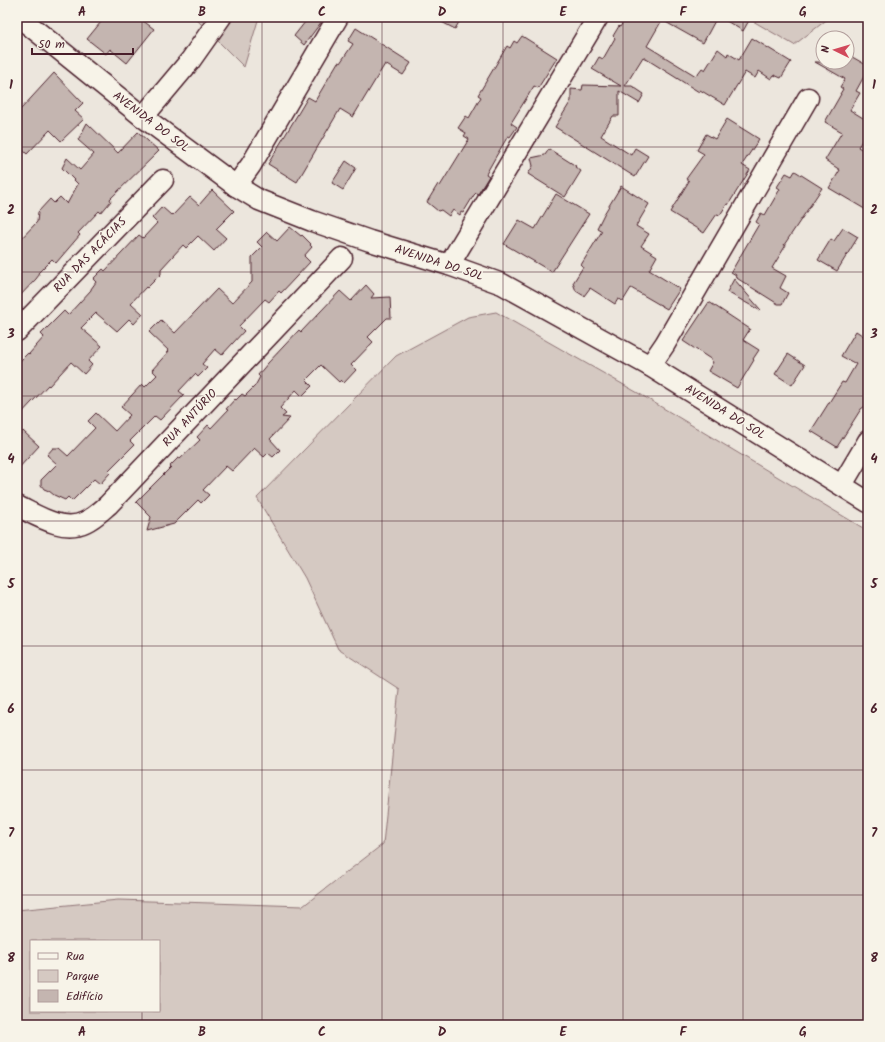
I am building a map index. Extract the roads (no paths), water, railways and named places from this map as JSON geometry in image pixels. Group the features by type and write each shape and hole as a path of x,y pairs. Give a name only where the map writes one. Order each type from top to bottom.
{"street":[{"name":"AVENIDA DO SOL","path":"19,17 143,117 236,186 259,200 312,221 370,241 449,265 502,284 650,366 868,502"},
{"path":"143,117 190,61 221,17"},
{"path":"236,186 251,165 338,17"},
{"path":"449,265 598,17"},
{"path":"650,366 665,344 808,98"},
{"name":"RUA DAS ACÁCIAS","path":"17,330 163,180"},
{"name":"RUA ANTÚRIO","path":"17,506 44,519 61,524 72,525 84,523 94,517 108,505 342,258"},
{"path":"842,485 868,441"}]}
